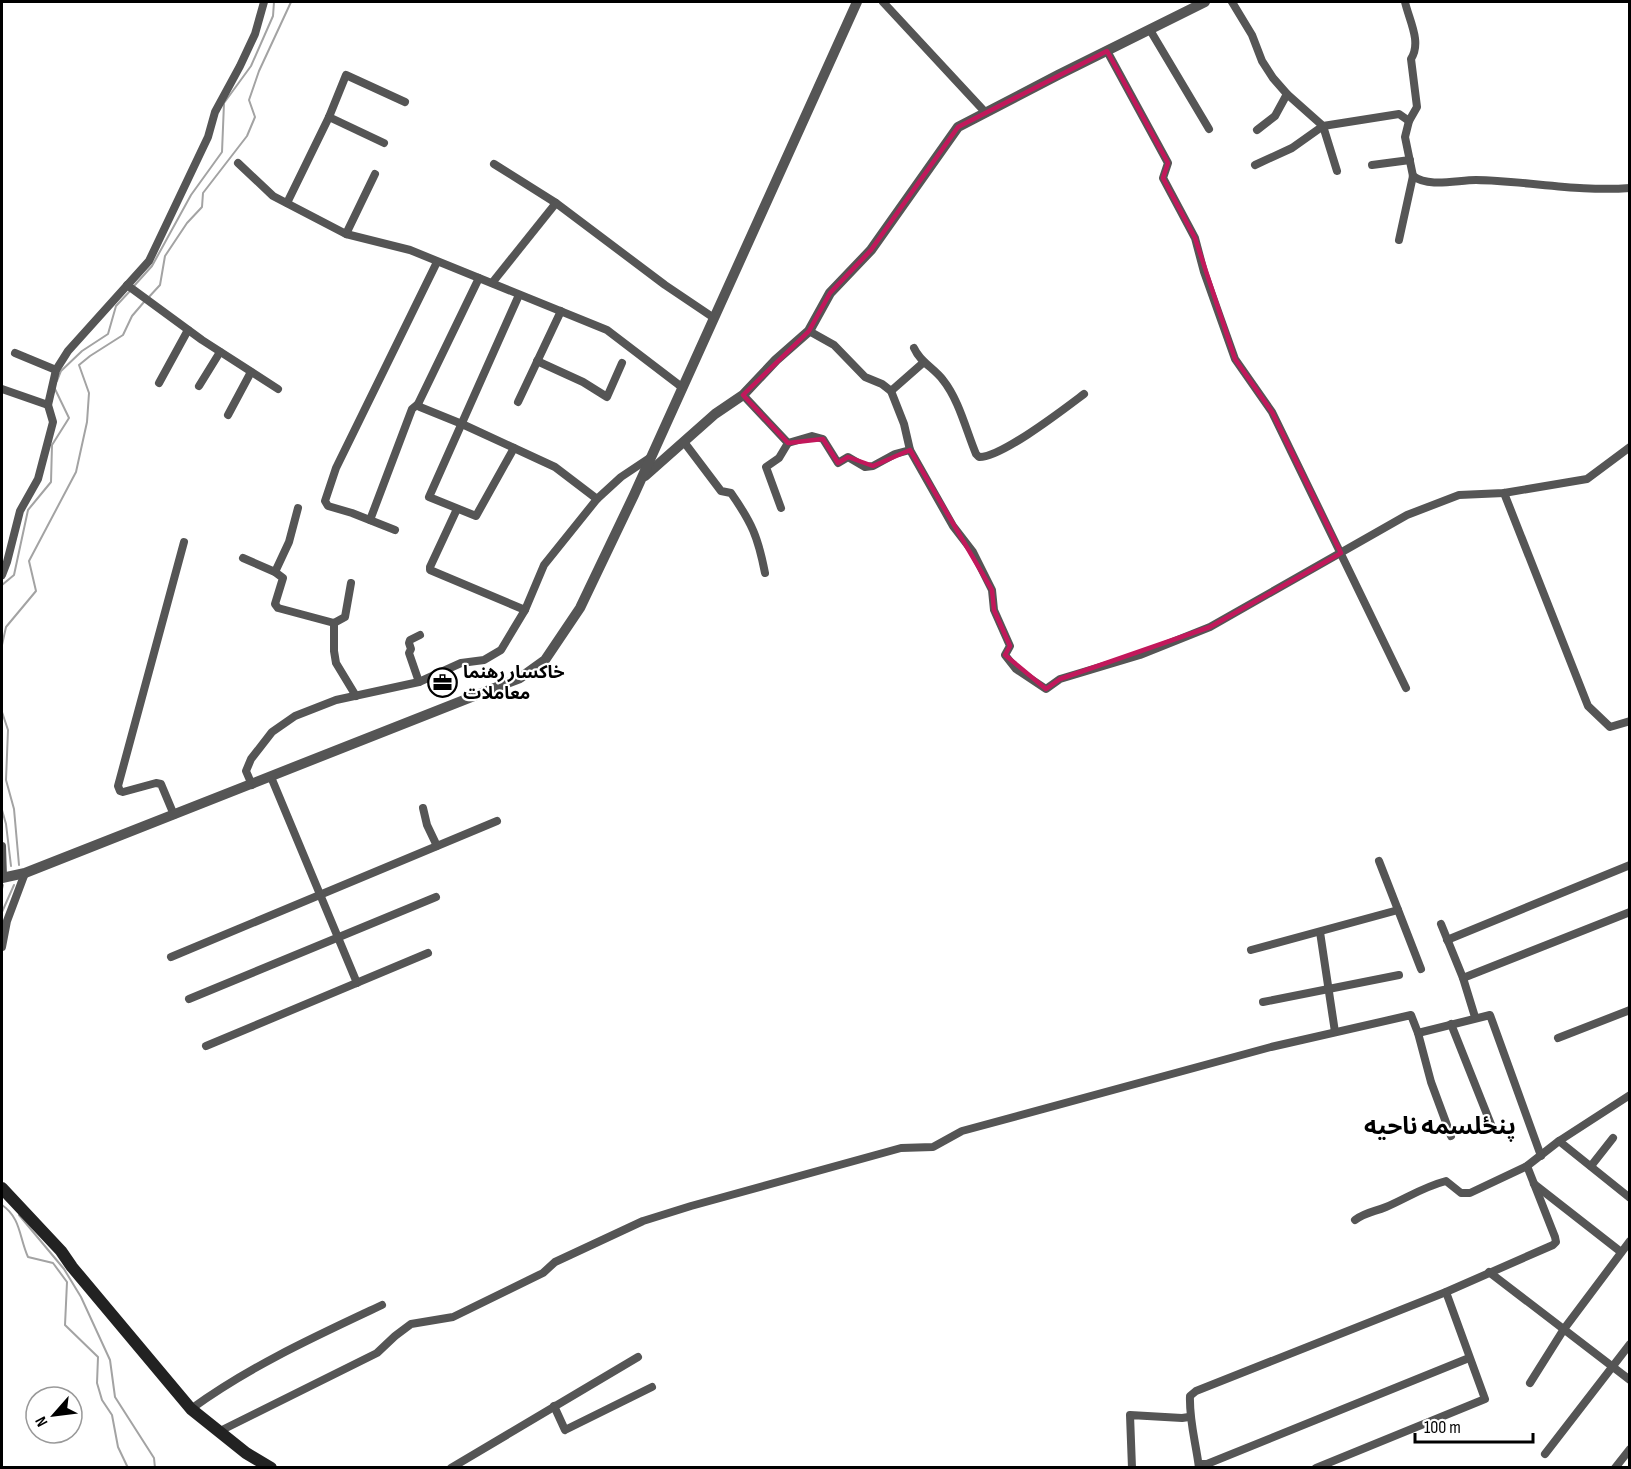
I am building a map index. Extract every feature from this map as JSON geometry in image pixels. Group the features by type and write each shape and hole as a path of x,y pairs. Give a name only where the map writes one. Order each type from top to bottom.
{"main road":[{"path":"2,1187 61,1251 191,1409 246,1453 271,1467"}],"street":[{"path":"2,574 8,562 20,511 38,479 47,445 53,422 48,405 56,370 68,351 149,261 208,137 214,112 255,34 264,2"},
{"path":"2,846 2,878 25,873 520,678 545,660 580,608 642,479 857,2"},
{"path":"882,2 986,113"},
{"path":"1232,2 1252,35 1262,61 1273,78 1287,94 1323,126 1337,171"},
{"path":"1399,240 1413,176 1405,136 1409,121 1417,107 1411,59 1416,38 1405,2"},
{"path":"642,479 715,414 743,395 776,360 809,332 830,293 871,250 958,127 1201,3"},
{"path":"1150,30 1209,129"},
{"path":"1107,51 1168,163 1163,178 1195,238 1204,272 1235,359 1272,412 1407,688"},
{"path":"287,203 329,117 346,75 405,102"},
{"path":"1257,130 1275,116 1287,94"},
{"path":"1255,165 1292,148 1323,126 1399,114 1409,121"},
{"path":"329,117 384,144"},
{"path":"1372,165 1410,160"},
{"path":"238,163 273,196 346,234 410,250 607,330 682,388"},
{"path":"494,164 556,203 665,285 714,318"},
{"path":"346,234 375,174"},
{"path":"1413,176 1419,181 1434,182 1476,180 1604,190 1629,188"},
{"path":"492,283 556,203"},
{"path":"395,530 328,506 325,501 336,468 437,262"},
{"path":"370,520 412,409 418,404 479,278"},
{"path":"127,285 188,330 278,389"},
{"path":"514,448 476,516 430,499 429,495 519,295"},
{"path":"518,402 561,311"},
{"path":"159,383 188,330"},
{"path":"809,332 834,345 865,377 882,384 891,391 904,424 910,450 953,526 973,552 992,590 994,610 1011,646 1005,655 1016,669 1046,689 1060,679 1140,655 1210,627 1407,515 1459,495 1504,493 1587,479 1629,447"},
{"path":"914,348 924,362 943,380 955,401 976,454 980,457 1004,448 1084,394"},
{"path":"200,387 220,352"},
{"path":"15,353 56,370"},
{"path":"537,361 583,382 607,397 622,363"},
{"path":"891,391 924,362"},
{"path":"228,415 251,372"},
{"path":"2,389 48,405"},
{"path":"743,395 788,443"},
{"path":"418,404 420,407 555,467 597,499"},
{"path":"781,508 766,467 779,458 788,443 812,436 822,439 838,463 849,458 865,467 873,466 895,454 910,450"},
{"path":"684,442 722,492 731,493 744,512 759,541 765,573"},
{"path":"252,785 246,771 251,759 272,732 295,716 336,700 419,682 461,663 484,660 501,650 525,610 544,566 597,499 621,477 651,457"},
{"path":"1504,493 1587,706 1610,727 1629,721"},
{"path":"275,572 289,542 298,508"},
{"path":"457,509 430,570 525,610"},
{"path":"174,815 161,784 156,783 123,792 118,786 184,542"},
{"path":"243,558 275,572 283,579 276,606 334,623 345,617 351,583"},
{"path":"334,623 336,663 356,696"},
{"path":"419,682 409,653 411,649 409,643 410,640 420,635"},
{"path":"271,777 357,983"},
{"path":"423,808 426,825 437,846"},
{"path":"171,957 497,822"},
{"path":"1379,861 1421,969"},
{"path":"1447,940 1629,866"},
{"path":"2,947 7,921 25,873"},
{"path":"189,999 436,897"},
{"path":"1251,950 1398,910"},
{"path":"1462,978 1629,912"},
{"path":"1441,924 1475,1017"},
{"path":"1320,932 1335,1032"},
{"path":"206,1046 428,953"},
{"path":"1263,1002 1398,975"},
{"path":"1558,1038 1629,1010"},
{"path":"218,1432 377,1353 394,1336 411,1324 453,1317 543,1273 555,1262 643,1221 751,1188 901,1148 933,1147 962,1131 1192,1068 1335,1032 1411,1015 1431,1082 1451,1136"},
{"path":"1418,1033 1490,1015 1541,1156"},
{"path":"1451,1024 1492,1127"},
{"path":"1355,1220 1366,1212 1385,1208 1405,1196 1446,1181 1461,1193 1470,1193 1527,1166 1559,1141 1629,1095"},
{"path":"1591,1166 1613,1138"},
{"path":"1559,1141 1629,1198"},
{"path":"1469,1358 1199,1466 1196,1439 1189,1417 1190,1396 1196,1391 1446,1292 1553,1245 1556,1242 1527,1166"},
{"path":"1533,1184 1621,1252"},
{"path":"1530,1383 1564,1329 1629,1241"},
{"path":"1489,1272 1629,1380"},
{"path":"1316,1467 1485,1399 1446,1292"},
{"path":"191,1409 276,1355 382,1305"},
{"path":"1545,1454 1629,1344"},
{"path":"451,1467 638,1357"},
{"path":"554,1406 565,1430 652,1387"},
{"path":"1132,1467 1130,1414 1189,1417"},
{"path":"1615,1467 1629,1449"}],"highlighted area":[{"path":"1107,51 1168,163 1163,178 1195,238 1235,359 1272,412 1341,553 1210,627 1060,679 1046,689 1005,655 1010,646 994,610 992,590 910,450 873,466 848,457 838,463 823,439 788,443 743,395 809,331 830,293 871,250 958,127"}],"waterway":[{"path":"134,286 152,266 191,195 222,152 224,103 251,66 273,16 274,2"},
{"path":"148,298 160,285 165,256 187,223 202,207 203,193 247,136 255,117 249,100 259,71 291,2"},
{"path":"57,381 61,371 82,351 108,334 116,306 130,291"},
{"path":"2,645 6,627 36,591 29,561 76,472 87,422 89,393 79,365 123,335 132,316 144,302"},
{"path":"2,585 14,575 28,510 51,482 52,445 69,418 55,389"},
{"path":"2,712 8,730 6,780 14,809 19,865"},
{"path":"2,810 11,866"},
{"path":"2,889 3,885"},
{"path":"2,912 14,885"},
{"path":"2,1205 13,1216 28,1257 53,1263 67,1282 65,1325 98,1357 97,1383 102,1400 112,1415 118,1447 128,1468"},
{"path":"19,1215 64,1269 81,1297 110,1360 115,1397 154,1458 155,1468"}],"place":[{"name":"خاکسار رهنما معاملات","path":"442,682"}],"district":[{"name":"پنځلسمه ناحیه","path":"1440,1126"}]}
